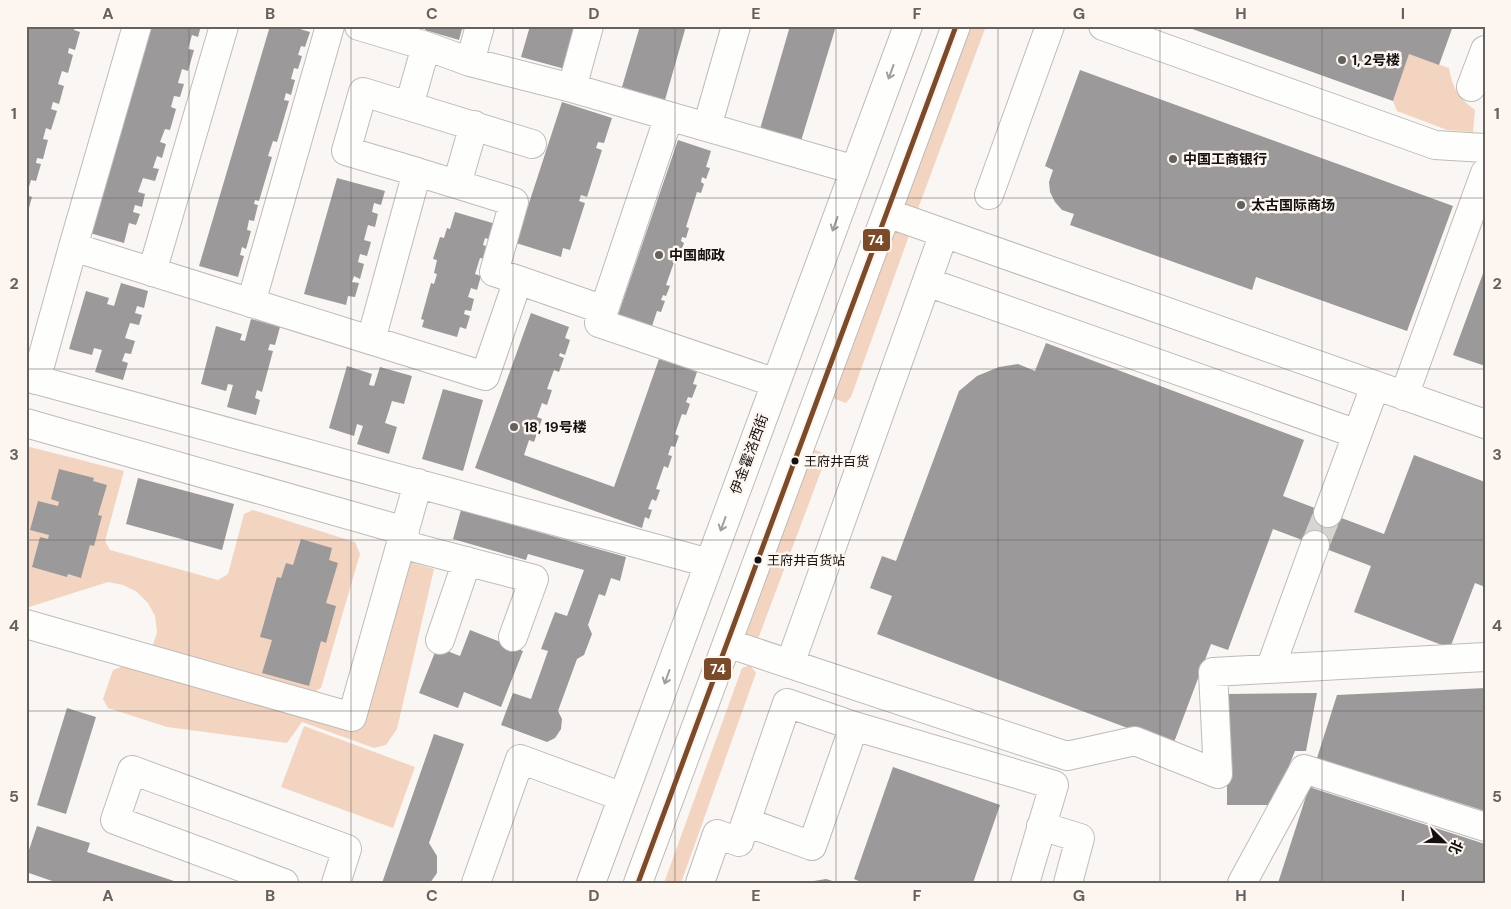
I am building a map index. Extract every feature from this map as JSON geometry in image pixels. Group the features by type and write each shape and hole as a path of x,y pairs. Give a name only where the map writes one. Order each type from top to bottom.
{"street":[{"path":"137,26 74,247 31,379 709,563"},
{"path":"152,272 224,26"},
{"path":"251,302 330,26"},
{"path":"359,26 426,46 470,62 572,88 855,170"},
{"path":"470,62 480,26"},
{"path":"572,88 589,26"},
{"path":"707,127 736,26"},
{"name":"伊金霍洛西街","path":"591,883 908,26"},
{"path":"638,883 956,26"},
{"path":"989,196 1050,26"},
{"path":"1103,26 1435,146 1485,148"},
{"path":"409,106 426,46"},
{"path":"1471,87 1485,50"},
{"path":"532,144 363,92 346,150 514,202 494,272 604,310"},
{"path":"669,116 599,323 776,383"},
{"path":"457,184 474,126"},
{"path":"371,340 417,172"},
{"path":"1404,396 1485,173"},
{"path":"887,213 1485,424"},
{"path":"790,664 944,233"},
{"path":"74,247 486,376 518,280"},
{"path":"927,282 1357,434"},
{"path":"1328,513 1376,386"},
{"path":"26,423 403,537 466,561 534,579 513,637"},
{"path":"26,624 352,717 418,484"},
{"path":"1270,669 1316,545"},
{"path":"440,640 466,561"},
{"path":"727,643 1067,756 1135,741 1218,774 1214,672 1485,657"},
{"path":"700,883 717,834 739,842 787,703 854,726 1054,785 1025,883"},
{"path":"746,822 812,846 854,726"},
{"path":"476,883 520,759 623,797"},
{"path":"1242,883 1304,769 1485,827"},
{"path":"284,883 115,820 132,770 347,849 336,883"},
{"path":"1041,826 1080,838 1068,883"}],"shaded area":[{"path":"964,26 986,26 916,214 897,202"},
{"path":"1409,54 1449,68 1457,92 1475,110 1473,132 1447,130 1397,111 1393,101"},
{"path":"889,225 910,233 851,397 846,403 827,396"},
{"path":"26,446 124,471 105,541 110,550 218,580 228,574 244,514 253,510 355,542 360,554 321,688 314,692 152,648 157,632 155,616 148,603 137,592 123,585 108,582 26,608"},
{"path":"810,448 821,452 826,458 755,647 740,636"},
{"path":"411,562 434,569 397,729 386,745 374,748 302,722 287,743 167,727 108,708 103,699 113,670 123,666 356,728 365,720"},
{"path":"750,665 756,673 681,883 664,883 742,668"},
{"path":"304,726 415,767 393,828 281,787"}],"building":[{"path":"26,26 75,26 74,30 80,32 75,50 69,48 68,53 73,55 68,73 62,71 58,84 64,86 59,104 53,102 51,109 57,111 51,130 46,128 43,139 48,140 43,159 37,158 36,163 41,164 36,181 31,180 27,194 26,39 29,30 26,30"},
{"path":"151,26 201,26 198,37 192,35 188,49 194,50 188,71 182,69 178,83 184,84 180,97 174,96 171,107 176,109 170,130 165,129 160,142 166,144 162,158 157,156 153,168 159,169 155,181 143,178 138,192 145,194 142,207 135,205 133,212 140,214 136,225 129,223 124,243 90,233"},
{"path":"270,26 290,26 310,32 305,47 301,46 298,55 302,56 298,69 294,68 291,79 295,80 291,95 286,93 284,100 289,101 277,142 273,141 268,156 272,157 259,201 255,200 254,204 258,205 254,221 249,220 247,230 251,231 246,249 242,247 240,255 244,256 238,277 199,266"},
{"path":"426,26 470,26 468,31 462,29 459,40 425,30"},
{"path":"530,26 577,26 565,69 521,57"},
{"path":"640,26 686,26 665,100 622,87"},
{"path":"790,26 836,26 801,141 760,129"},
{"name":"1, 2号楼","path":"1184,26 1453,26 1439,65 1409,54 1393,101"},
{"path":"1080,70 1453,206 1407,331 1256,277 1252,290 1070,225 1074,214 1062,210 1055,202 1050,192 1049,182 1053,170 1045,166"},
{"path":"562,102 612,118 604,143 598,142 596,148 602,150 587,197 581,195 579,201 585,203 570,250 563,248 561,257 516,243"},
{"path":"678,140 711,151 706,167 710,168 706,179 702,177 701,182 704,184 701,193 697,192 686,227 689,228 686,238 682,237 681,241 684,243 681,252 678,251 666,285 670,286 666,296 663,295 661,300 665,301 661,312 657,311 651,329 617,318"},
{"path":"337,178 385,191 381,205 374,203 372,212 378,214 375,227 368,225 364,240 371,242 367,256 360,254 358,262 364,264 360,279 354,276 352,282 359,283 355,297 348,296 346,305 304,294"},
{"path":"26,195 32,197 27,215 26,214"},
{"path":"455,212 496,224 491,240 485,238 483,245 489,247 486,259 480,258 475,274 481,276 477,290 471,288 468,297 474,299 471,311 465,310 464,314 470,316 466,329 460,327 457,337 422,327 424,320 421,319 431,283 434,284 437,274 434,273 437,260 433,259 440,237 444,238 447,228 450,229"},
{"path":"1485,268 1485,366 1453,355"},
{"path":"121,283 148,291 144,308 137,306 135,313 142,315 139,325 130,323 125,338 135,341 131,354 125,353 122,361 128,363 123,380 95,372 102,350 94,348 92,355 69,349 86,291 109,298 107,304 114,306"},
{"name":"18, 19号楼","path":"531,313 569,327 565,338 570,340 565,355 560,353 559,356 564,358 559,372 554,370 547,389 552,390 547,405 542,403 537,417 542,419 534,442 529,440 524,455 614,487 659,359 697,372 693,384 697,385 692,398 688,397 686,402 690,404 686,415 682,414 675,434 679,436 675,447 671,446 668,455 672,456 668,468 664,466 656,489 660,490 656,501 652,499 648,509 652,510 649,519 645,517 642,528 475,468"},
{"path":"251,319 280,327 275,345 270,344 268,350 273,351 262,392 257,390 255,398 260,400 256,415 227,407 233,385 228,384 226,391 201,384 216,326 242,334 240,340 245,341"},
{"path":"1046,343 1304,440 1283,496 1384,534 1414,455 1485,482 1485,587 1475,583 1450,648 1354,612 1371,566 1273,529 1228,650 1211,644 1173,745 877,634 892,596 870,588 882,556 896,561 959,391 977,376 999,367 1018,364 1035,371"},
{"path":"347,366 372,374 369,385 374,386 380,367 412,376 404,404 392,401 385,423 397,427 389,454 357,444 363,426 357,424 354,436 329,428"},
{"path":"443,389 483,400 463,471 422,459"},
{"path":"59,469 94,478 93,481 107,485 98,515 102,516 94,546 90,545 81,578 68,574 67,577 32,567 40,537 48,539 49,535 30,530 38,501 58,506 59,502 51,499"},
{"path":"138,478 234,504 222,550 126,524"},
{"path":"461,510 626,557 620,581 611,578 605,596 599,594 588,625 592,634 584,655 577,659 558,711 562,719 561,729 555,738 547,742 501,725 513,693 531,699 548,651 541,649 555,612 567,616 584,570 528,554 526,560 453,539"},
{"path":"301,539 332,548 329,560 338,563 326,603 336,606 326,643 321,641 309,686 262,673 272,640 260,637 277,577 281,578 286,563 293,565"},
{"path":"470,630 523,651 501,707 464,692 458,708 419,693 437,647 460,656"},
{"path":"1485,688 1485,811 1317,758 1337,695"},
{"path":"1317,693 1306,751 1295,751 1273,805 1227,805 1227,694"},
{"path":"67,708 96,717 66,814 37,805"},
{"path":"434,734 464,744 429,843 437,856 437,873 430,883 382,883"},
{"path":"893,767 1000,805 973,883 863,883 854,879"},
{"path":"1309,787 1485,844 1485,883 1278,883"},
{"path":"37,826 90,843 87,852 180,883 58,883 26,872 26,859"},
{"path":"826,879 839,883 810,883 814,881"}],"tunnel":[{"path":"1315,545 1328,513"}],"transit line":[{"name":"74","path":"638,883 956,26"}],"place":[{"name":"1, 2号楼","path":"1342,60"},
{"name":"中国工商银行","path":"1173,159"},
{"name":"太古国际商场","path":"1241,205"},
{"name":"中国邮政","path":"659,255"},
{"name":"18, 19号楼","path":"514,427"},
{"name":"王府井百货","path":"795,461"},
{"name":"王府井百货站","path":"758,560"}]}
